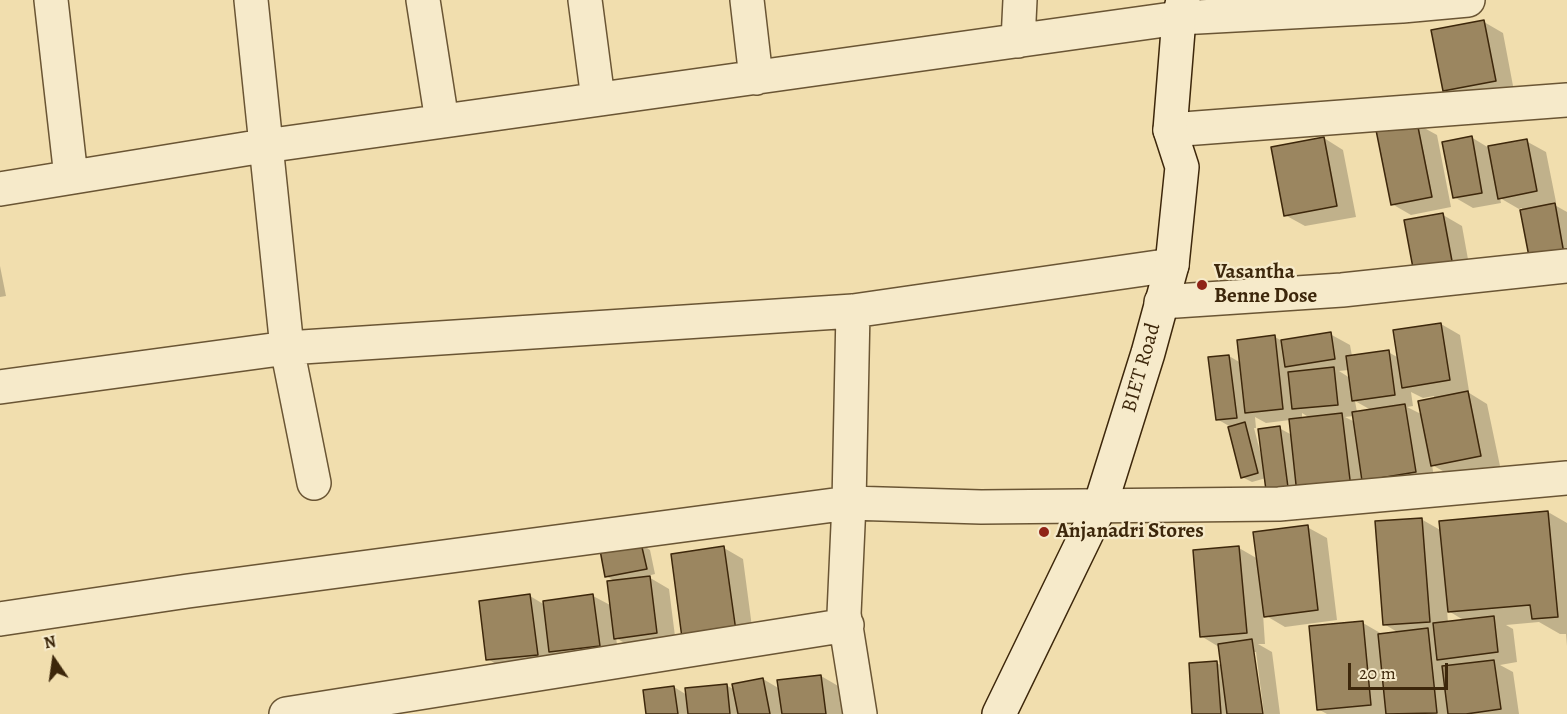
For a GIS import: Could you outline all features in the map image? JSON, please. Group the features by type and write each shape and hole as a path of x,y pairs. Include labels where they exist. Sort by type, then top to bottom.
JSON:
{"street":[{"path":"51,0 71,177"},
{"path":"251,0 268,145 287,348 314,483"},
{"path":"423,0 442,121"},
{"path":"585,0 598,99"},
{"path":"747,0 756,78"},
{"path":"1018,41 1020,0"},
{"path":"0,189 268,145 1018,41 1181,9 1402,6 1468,0"},
{"name":"BIET Road","path":"999,714 1100,506 1148,353 1172,265 1182,167 1170,130 1181,9"},
{"path":"1170,130 1567,100"},
{"path":"0,387 287,348 853,311 1172,265"},
{"path":"1161,302 1342,290 1567,266"},
{"path":"853,311 844,614 860,714"},
{"path":"0,619 188,591 849,503 981,507 1279,504 1567,478"},
{"path":"286,714 847,625"}],"building":[{"path":"1484,20 1496,81 1443,91 1431,30"},
{"path":"1417,122 1432,197 1391,205 1376,130"},
{"path":"1472,136 1482,193 1453,198 1442,142"},
{"path":"1324,137 1337,206 1284,216 1271,147"},
{"path":"1527,139 1537,191 1498,199 1488,146"},
{"path":"1555,203 1566,265 1532,272 1520,210"},
{"path":"1443,213 1455,277 1416,284 1404,220"},
{"path":"1441,323 1450,380 1402,388 1393,330"},
{"path":"1331,332 1335,359 1285,367 1281,340"},
{"path":"1275,335 1283,409 1245,413 1237,340"},
{"path":"1389,350 1395,395 1352,401 1346,356"},
{"path":"1229,355 1237,418 1216,420 1208,357"},
{"path":"1334,367 1338,405 1292,409 1288,372"},
{"path":"1468,391 1481,456 1431,466 1418,401"},
{"path":"1405,404 1416,472 1362,481 1352,412"},
{"path":"1342,413 1351,488 1297,494 1289,419"},
{"path":"1245,422 1258,473 1241,478 1228,427"},
{"path":"1280,426 1289,495 1267,498 1258,429"},
{"path":"1548,511 1558,617 1532,619 1530,605 1448,612 1439,521"},
{"path":"1422,518 1430,622 1383,625 1375,521"},
{"path":"1308,525 1318,610 1264,617 1253,532"},
{"path":"641,543 647,569 605,577 600,550"},
{"path":"724,546 736,631 682,638 671,554"},
{"path":"1239,546 1247,633 1200,637 1193,550"},
{"path":"650,576 657,633 614,639 607,581"},
{"path":"530,594 538,655 486,660 479,601"},
{"path":"593,594 600,646 549,652 543,601"},
{"path":"1494,616 1498,652 1437,660 1433,623"},
{"path":"1363,621 1371,705 1317,710 1309,626"},
{"path":"1428,628 1437,713 1386,714 1378,634"},
{"path":"1252,639 1263,714 1227,714 1218,644"},
{"path":"1494,660 1501,709 1448,714 1442,666"},
{"path":"1217,661 1221,714 1192,714 1189,663"},
{"path":"821,675 826,714 782,714 777,680"},
{"path":"763,678 770,714 738,714 732,684"},
{"path":"727,684 730,714 688,714 685,688"},
{"path":"674,686 678,714 646,714 643,690"}],"place":[{"name":"Vasantha Benne Dose","path":"1202,285"},
{"name":"Anjanadri Stores","path":"1044,532"}]}
